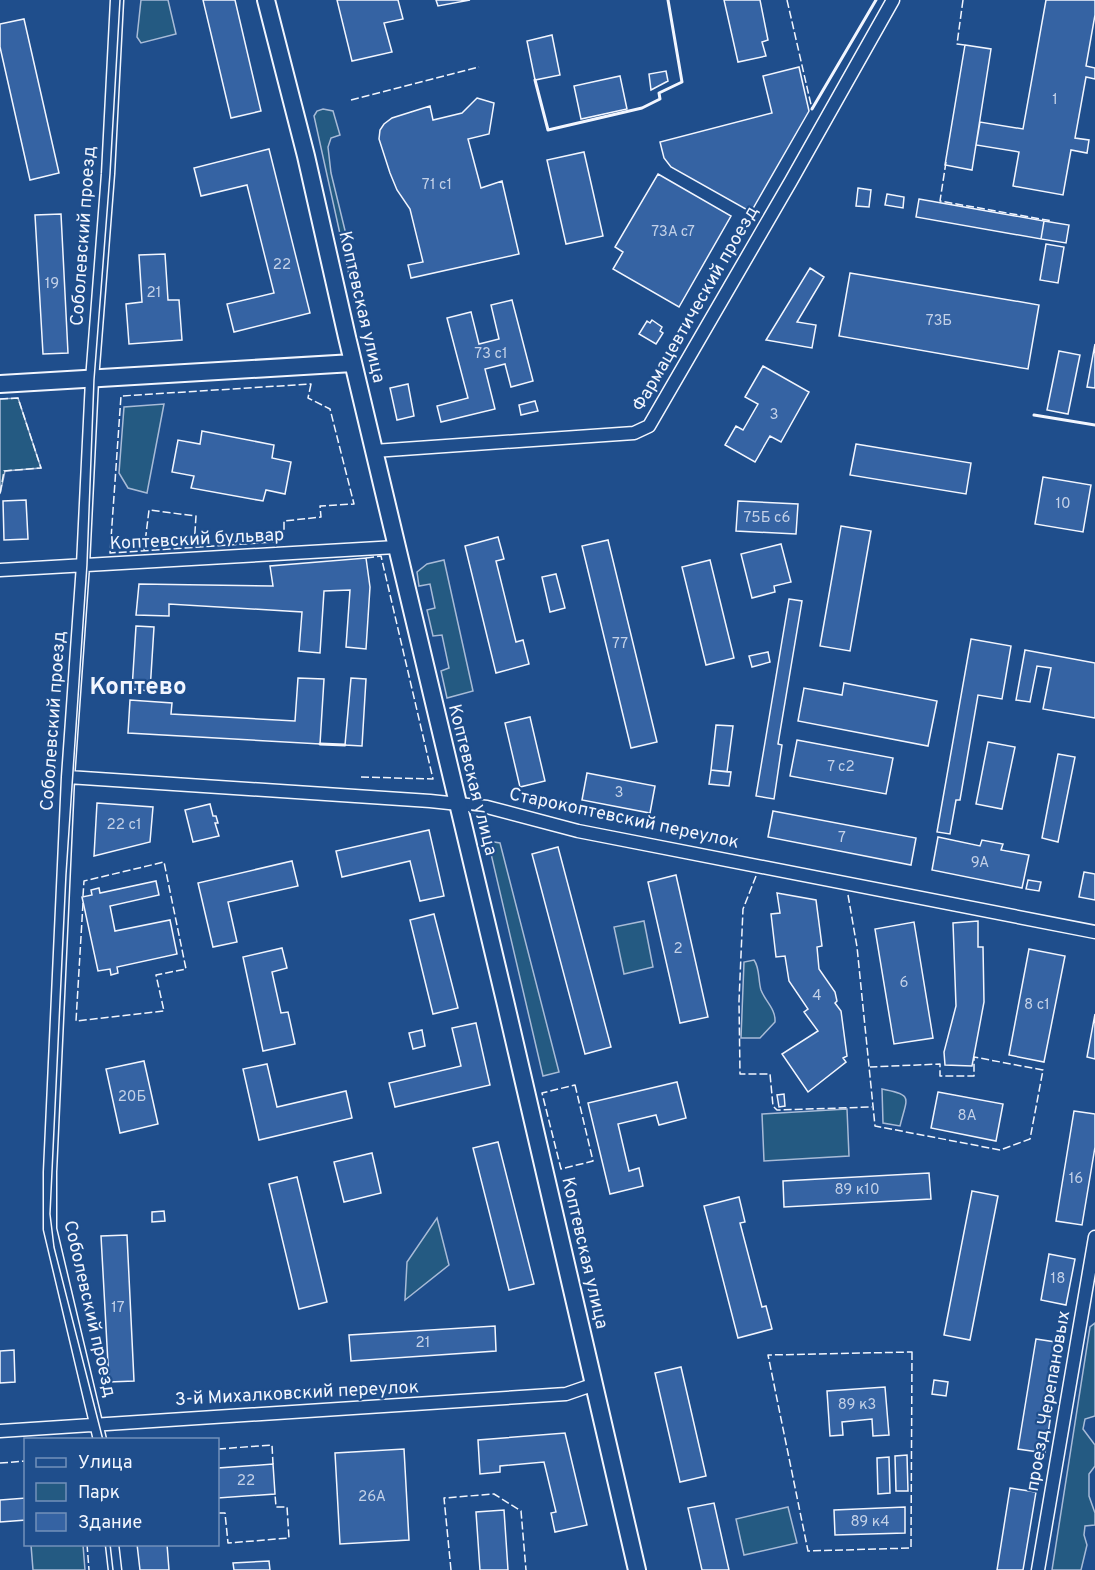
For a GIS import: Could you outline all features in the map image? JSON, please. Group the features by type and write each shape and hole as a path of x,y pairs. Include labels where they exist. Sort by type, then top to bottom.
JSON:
{"street":[{"name":"Соболевский проезд","path":"100,1438 50,1229 50,1172 68,777 83,565 92,380 108,174 117,0"},
{"name":"Коптевская улица","path":"266,0 306,156 637,1570"},
{"name":"Фармацевтический проезд","path":"374,451 634,433 649,426 893,0"},
{"path":"0,384 353,363"},
{"name":"Коптевский бульвар","path":"0,570 396,546"},
{"name":"Старокоптевский переулок","path":"68,777 488,807 578,831 1095,932"},
{"name":"проезд Черепановых","path":"1038,1570 1095,1237"},
{"name":"3-й Михалковский переулок","path":"0,1431 566,1394 595,1384"},
{"path":"112,1546 115,1570"}],"green space":[{"path":"141,0 168,0 176,34 141,43 137,37"},
{"path":"323,109 333,111 340,135 331,138 328,147 331,173 361,296 360,301 355,302 314,116 317,111"},
{"path":"18,398 41,468 5,471 0,494 0,399"},
{"path":"164,404 147,493 128,488 119,473 124,407"},
{"path":"444,560 473,691 447,698 441,671 449,668 442,635 433,636 427,610 435,608 430,584 419,586 417,572 427,564"},
{"path":"488,841 500,843 559,1072 543,1076"},
{"path":"644,921 653,967 624,974 614,927"},
{"path":"754,960 761,990 772,1009 775,1022 760,1038 741,1038 744,962"},
{"path":"882,1089 899,1093 906,1099 900,1126 883,1123"},
{"path":"847,1109 849,1156 764,1161 762,1114"},
{"path":"437,1218 449,1265 405,1300 407,1262"},
{"path":"1095,1323 1095,1416 1085,1419 1083,1429 1095,1445 1095,1466 1089,1474 1089,1496 1095,1513 1095,1525 1085,1526 1084,1535 1087,1545 1081,1570 1052,1570 1090,1327"},
{"path":"788,1507 797,1543 744,1555 736,1519"},
{"path":"31,1546 83,1546 85,1570 33,1570"}],"building":[{"path":"203,0 235,0 261,111 231,118"},
{"path":"337,0 398,0 403,19 384,23 392,52 352,61"},
{"path":"436,0 470,0 438,6"},
{"path":"724,0 760,0 768,40 762,42 766,56 738,62"},
{"path":"1046,0 1095,0 1095,15 1086,66 1095,68 1095,79 1086,77 1075,138 1089,140 1087,153 1071,150 1063,195 1013,186 1019,152 976,145 980,122 1023,129"},
{"path":"24,19 59,173 30,180 0,47 0,24"},
{"path":"552,35 560,75 535,80 527,41"},
{"path":"965,45 991,49 972,170 945,165"},
{"path":"799,67 809,111 751,212 671,167 664,158 660,142 772,113 763,76"},
{"path":"666,71 668,81 651,90 649,74"},
{"path":"620,76 627,109 581,119 574,86"},
{"path":"477,98 494,103 489,134 468,139 481,188 502,181 519,254 411,278 408,265 423,262 410,209 397,190 390,173 379,139 380,130 392,118 430,106 433,120 462,113"},
{"path":"269,149 310,313 234,332 227,304 274,293 247,185 201,196 194,168"},
{"path":"584,152 603,236 566,244 547,160"},
{"path":"658,174 731,216 679,307 613,269 623,252 615,247"},
{"path":"858,188 871,190 869,207 856,206"},
{"path":"887,194 904,197 903,208 885,205"},
{"path":"919,199 1044,221 1041,239 916,217"},
{"path":"61,214 68,353 43,354 35,215"},
{"path":"1044,221 1069,225 1066,243 1041,239"},
{"path":"1046,244 1064,247 1058,283 1040,280"},
{"path":"165,254 168,300 179,300 182,340 129,344 126,304 142,302 139,255"},
{"path":"810,268 824,277 797,322 816,325 812,348 766,340"},
{"path":"850,273 1039,305 1028,369 839,336"},
{"path":"512,300 533,381 511,387 505,364 485,369 495,409 441,422 437,406 468,398 447,318 471,312 479,344 499,339 491,305"},
{"path":"652,320 662,327 660,331 663,333 656,344 639,334 647,321 650,323"},
{"path":"1095,344 1095,388 1087,387"},
{"path":"1059,351 1080,355 1068,414 1047,410"},
{"path":"763,366 809,392 781,442 770,436 755,462 725,445 736,426 743,430 758,404 745,397"},
{"path":"408,384 414,416 397,420 390,388"},
{"path":"535,401 538,411 521,415 519,405"},
{"path":"202,431 274,445 272,458 291,462 285,494 266,490 263,501 191,488 194,476 172,472 178,440 200,444"},
{"path":"856,444 971,463 966,494 850,475"},
{"path":"1043,477 1091,485 1083,532 1035,524"},
{"path":"26,500 28,539 4,540 3,501"},
{"path":"738,501 798,504 796,534 736,531"},
{"path":"841,526 871,531 850,651 820,646"},
{"path":"498,537 504,559 496,561 516,642 523,640 529,664 496,673 465,546"},
{"path":"608,540 657,742 631,748 582,546"},
{"path":"781,544 791,582 774,586 775,592 752,598 741,554"},
{"path":"366,558 370,587 366,649 346,647 350,590 324,591 320,653 299,651 302,612 169,604 169,616 136,615 139,584 273,586 270,566"},
{"path":"710,560 734,658 706,665 682,567"},
{"path":"556,574 565,608 550,612 542,577"},
{"path":"789,599 802,601 778,744 782,745 774,799 756,796"},
{"path":"136,626 154,627 150,691 132,689"},
{"path":"971,639 1011,646 1002,699 978,695 960,800 956,800 950,834 937,832"},
{"path":"1025,650 1095,663 1095,718 1043,709 1051,668 1037,666 1030,702 1016,700"},
{"path":"768,652 770,662 752,667 749,656"},
{"path":"298,678 324,679 320,744 128,733 130,700 172,703 171,714 295,721"},
{"path":"351,678 366,679 362,746 345,745"},
{"path":"844,683 937,701 928,746 798,721 804,688 842,695"},
{"path":"530,717 545,781 520,787 505,723"},
{"path":"716,725 733,726 727,772 711,770"},
{"path":"797,740 893,758 886,794 790,776"},
{"path":"988,742 1015,747 1002,809 976,804"},
{"path":"1058,754 1075,757 1058,842 1042,838"},
{"path":"711,770 731,772 729,786 709,784"},
{"path":"587,773 655,786 650,813 582,800"},
{"path":"97,803 153,807 150,842 94,856"},
{"path":"210,804 213,816 216,816 218,823 215,823 219,836 193,842 185,810"},
{"path":"773,811 916,838 911,865 768,837"},
{"path":"429,830 444,896 420,901 410,861 342,877 336,851"},
{"path":"938,837 980,846 982,840 1003,844 1001,850 1029,855 1022,888 932,870"},
{"path":"558,847 611,1047 585,1054 532,854"},
{"path":"292,861 298,886 228,902 237,942 213,947 198,883"},
{"path":"1084,872 1095,874 1095,900 1079,897"},
{"path":"676,875 708,1017 680,1023 648,882"},
{"path":"1028,880 1041,882 1039,891 1026,889"},
{"path":"156,881 159,895 110,906 115,931 170,920 177,954 117,967 118,973 111,975 110,969 98,971 82,897 92,895 91,890 99,888 100,893"},
{"path":"777,893 816,900 822,946 817,947 819,969 835,992 837,1001 835,1003 841,1011 847,1056 843,1058 846,1062 808,1092 782,1054 818,1031 804,1012 808,1009 789,981 785,956 776,957 771,914 780,913"},
{"path":"434,914 458,1008 433,1014 410,920"},
{"path":"978,921 978,947 983,947 984,1002 972,1066 945,1065 944,1052 956,1006 953,923"},
{"path":"914,922 933,1038 894,1044 875,929"},
{"path":"282,948 287,968 272,972 281,1013 288,1012 295,1044 263,1051 243,957"},
{"path":"1029,949 1065,956 1044,1062 1009,1055"},
{"path":"1095,1014 1095,1059 1087,1057"},
{"path":"476,1023 490,1085 395,1107 389,1083 461,1066 452,1028"},
{"path":"422,1030 425,1046 413,1049 409,1033"},
{"path":"144,1061 158,1124 120,1133 106,1069"},
{"path":"267,1064 277,1107 346,1091 352,1118 259,1140 243,1069"},
{"path":"677,1082 686,1118 659,1125 656,1115 618,1124 629,1171 639,1168 643,1186 610,1194 588,1103"},
{"path":"938,1092 1003,1104 996,1141 931,1128"},
{"path":"784,1094 785,1106 779,1107 777,1095"},
{"path":"1074,1111 1095,1114 1095,1147 1082,1225 1056,1221"},
{"path":"498,1142 534,1284 509,1290 473,1148"},
{"path":"372,1153 381,1193 344,1202 334,1162"},
{"path":"929,1173 931,1199 784,1207 783,1181"},
{"path":"297,1177 327,1302 299,1309 269,1184"},
{"path":"972,1191 998,1196 970,1340 944,1335"},
{"path":"739,1197 745,1222 740,1223 762,1307 766,1306 772,1329 738,1338 704,1206"},
{"path":"164,1211 165,1221 152,1222 152,1212"},
{"path":"127,1235 134,1381 109,1382 101,1236"},
{"path":"1049,1254 1075,1259 1066,1305 1041,1300"},
{"path":"495,1326 496,1351 351,1361 349,1335"},
{"path":"1036,1339 1062,1343 1045,1453 1018,1449"},
{"path":"14,1350 15,1382 0,1383 0,1351"},
{"path":"681,1367 706,1476 680,1482 655,1373"},
{"path":"934,1380 948,1382 946,1396 932,1394"},
{"path":"885,1387 889,1435 873,1436 872,1419 842,1422 843,1435 830,1436 827,1391"},
{"path":"565,1433 587,1525 555,1532 551,1513 556,1512 544,1462 500,1466 500,1472 480,1474 478,1440"},
{"path":"404,1449 409,1540 340,1544 335,1453"},
{"path":"907,1455 908,1491 896,1491 895,1456"},
{"path":"889,1457 890,1493 878,1494 877,1458"},
{"path":"273,1464 275,1494 219,1498 219,1468"},
{"path":"1010,1488 1036,1492 1023,1570 997,1570"},
{"path":"24,1498 24,1520 0,1522 0,1500"},
{"path":"24,1498 24,1520 0,1522 0,1500"},
{"path":"714,1503 729,1570 702,1570 688,1508"},
{"path":"905,1507 905,1533 835,1535 834,1510"},
{"path":"504,1510 508,1570 480,1570 476,1512"},
{"path":"137,1546 167,1546 169,1570 140,1570"},
{"path":"269,1561 270,1570 234,1570 233,1563"}],"tram line":[{"path":"102,1438 54,1247 50,1214 66,875 87,565 94,380 110,174 120,0"},
{"path":"110,1546 113,1570"}],"fence":[{"path":"787,0 812,109"},
{"path":"963,0 957,44 965,45 965,47"},
{"path":"351,100 479,67"},
{"path":"946,162 940,201 1052,221"},
{"path":"311,384 308,398 330,409 354,504 320,506 321,517 284,521 284,534 275,535 274,542 110,553 121,396 311,384"},
{"path":"0,399 18,398 41,468 4,471 0,494"},
{"path":"144,551 149,510 196,516 194,547"},
{"path":"361,777 433,779 381,556 366,558"},
{"path":"83,896 84,881 164,862 186,969 156,975 164,1011 76,1021 83,903"},
{"path":"756,876 743,909 739,1001 740,1074 770,1074 773,1106 777,1110 872,1107"},
{"path":"848,895 857,947 875,1126 1000,1150 1030,1139 1043,1070 974,1057 974,1076 940,1076 940,1064 870,1067"},
{"path":"575,1085 593,1161 561,1169 542,1093 575,1085"},
{"path":"912,1352 911,1548 808,1551 768,1355 912,1352"},
{"path":"219,1449 272,1445 273,1464"},
{"path":"0,1463 24,1461"},
{"path":"219,1513 225,1513 228,1543 289,1538 287,1507 276,1507 275,1494"},
{"path":"451,1570 444,1498 494,1494 521,1511 526,1570"},
{"path":"87,1546 89,1570"}],"wall":[{"path":"535,80 548,130 642,108 660,99 659,93 682,82 668,0"},
{"path":"812,109 876,0"},
{"path":"1034,415 1095,425"},
{"path":"320,744 345,745"}],"district":[{"name":"Коптево","path":"138,688"}]}
